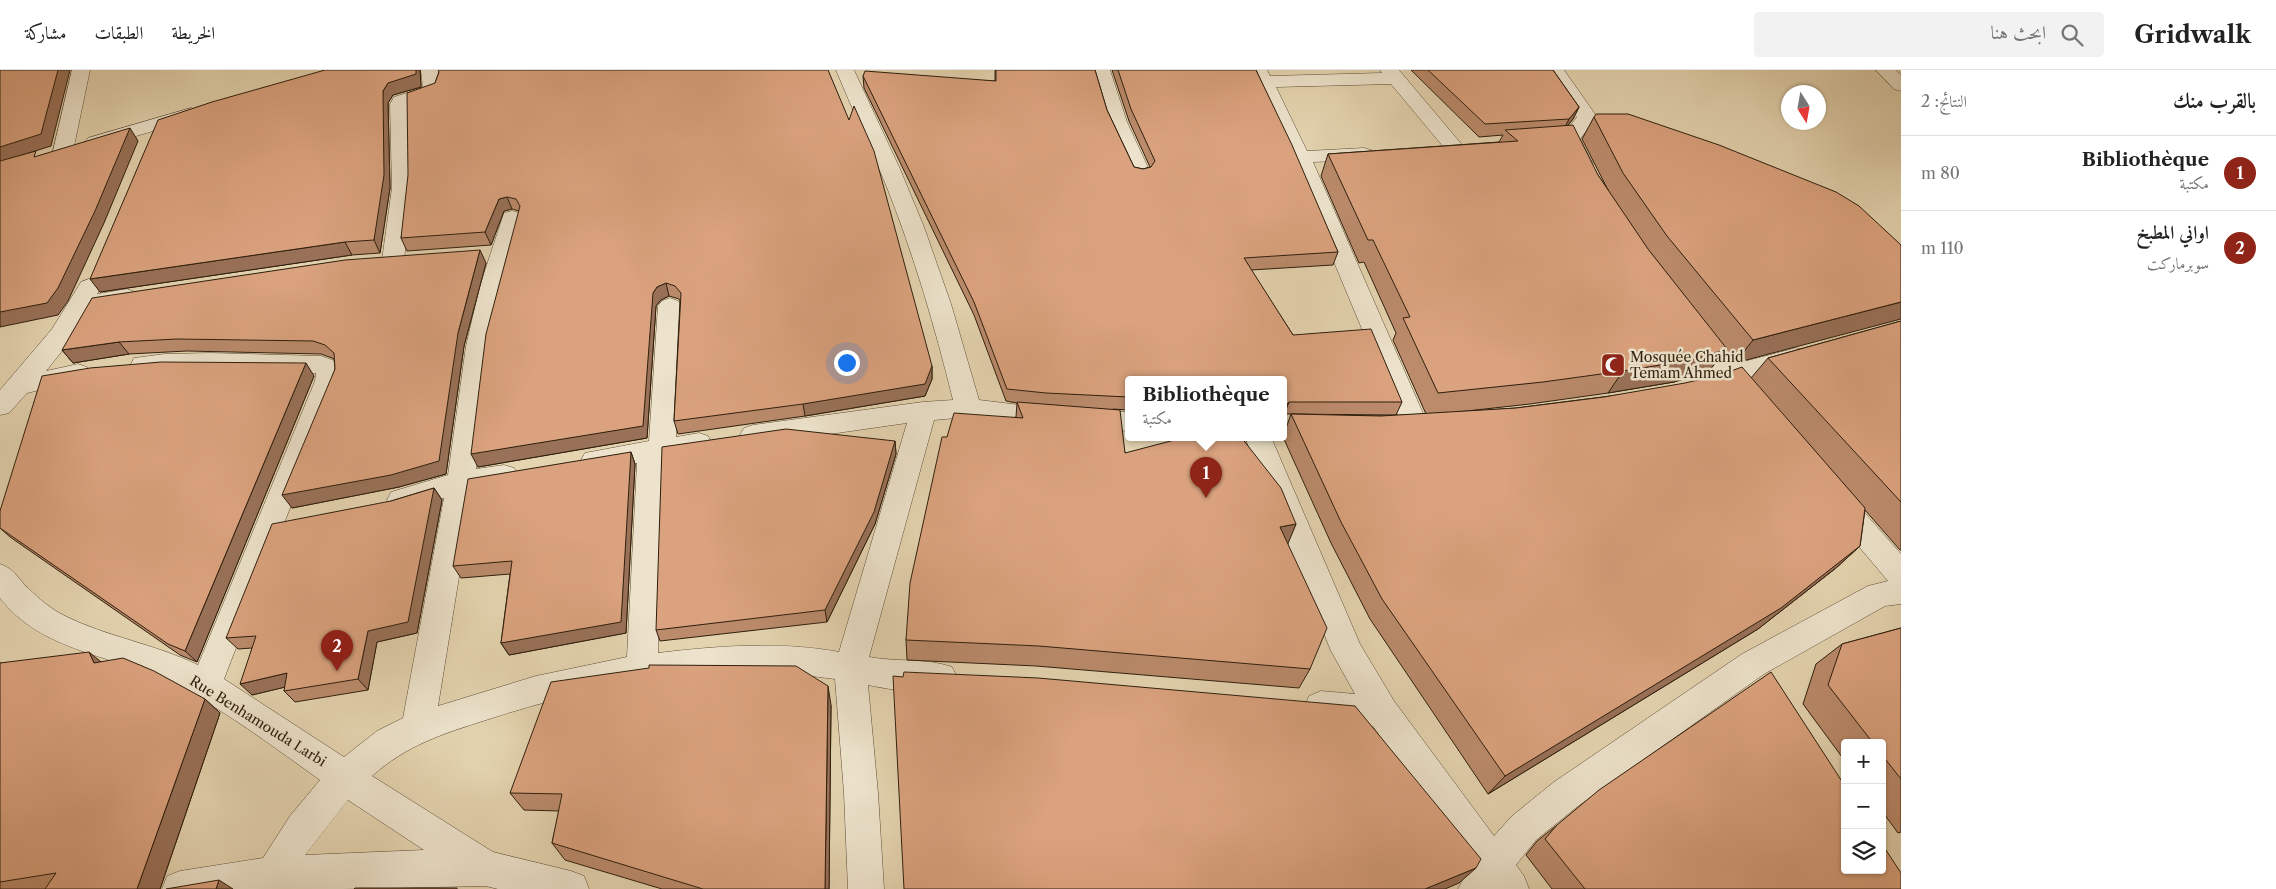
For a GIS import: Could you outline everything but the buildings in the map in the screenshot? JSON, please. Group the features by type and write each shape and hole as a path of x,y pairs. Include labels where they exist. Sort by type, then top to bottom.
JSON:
{"street":[{"path":"81,70 54,153 212,108"},
{"path":"368,263 402,260 400,104 404,100 431,91 433,85 430,70"},
{"path":"845,70 903,201 922,252 947,326 968,408"},
{"path":"1100,70 1120,130 1141,174"},
{"path":"1555,70 1582,107 1595,120 1562,140 1591,181"},
{"path":"1885,70 1901,85"},
{"path":"1416,427 1300,157 1261,76 1392,74 1462,146 1425,149"},
{"path":"146,150 158,124"},
{"path":"1300,157 1388,153"},
{"path":"418,728 461,482 478,346 492,286 493,254 512,218"},
{"path":"0,406 51,347 81,304 97,268"},
{"path":"81,304 146,294"},
{"path":"642,667 656,450 670,306"},
{"path":"1679,312 1728,375 1767,420"},
{"path":"1692,390 1707,386 1728,375 1815,352"},
{"path":"19,386 108,368 187,362 321,365 329,368 328,380 282,523 206,685"},
{"path":"566,465 724,440 923,412 968,408 1044,417 1125,422"},
{"path":"866,889 861,793 850,668 923,412"},
{"path":"1388,427 1442,425"},
{"path":"1260,441 1347,651 1382,712 1493,881 1524,828 1566,794 1761,676 1879,595 1901,591"},
{"path":"381,504 461,482 528,471"},
{"path":"1824,486 1901,575"},
{"name":"Rue Benhamouda Larbi","path":"0,576 12,594 29,609 55,627 87,641 164,665 206,685 292,739 346,778 486,868"},
{"path":"270,882 311,814 346,778 389,742 418,728 513,696 571,680 642,667 761,659 820,662 888,674 967,678"},
{"path":"1297,704 1382,712"},
{"path":"180,889 270,882 374,869 486,868 571,889"}],"place":[{"name":"Mosquée Chahid Temam Ahmed","path":"1613,365"},
{"name":"Bibliothèque","path":"1206,498"},
{"name":"اواني المطبخ","path":"337,671"}]}
